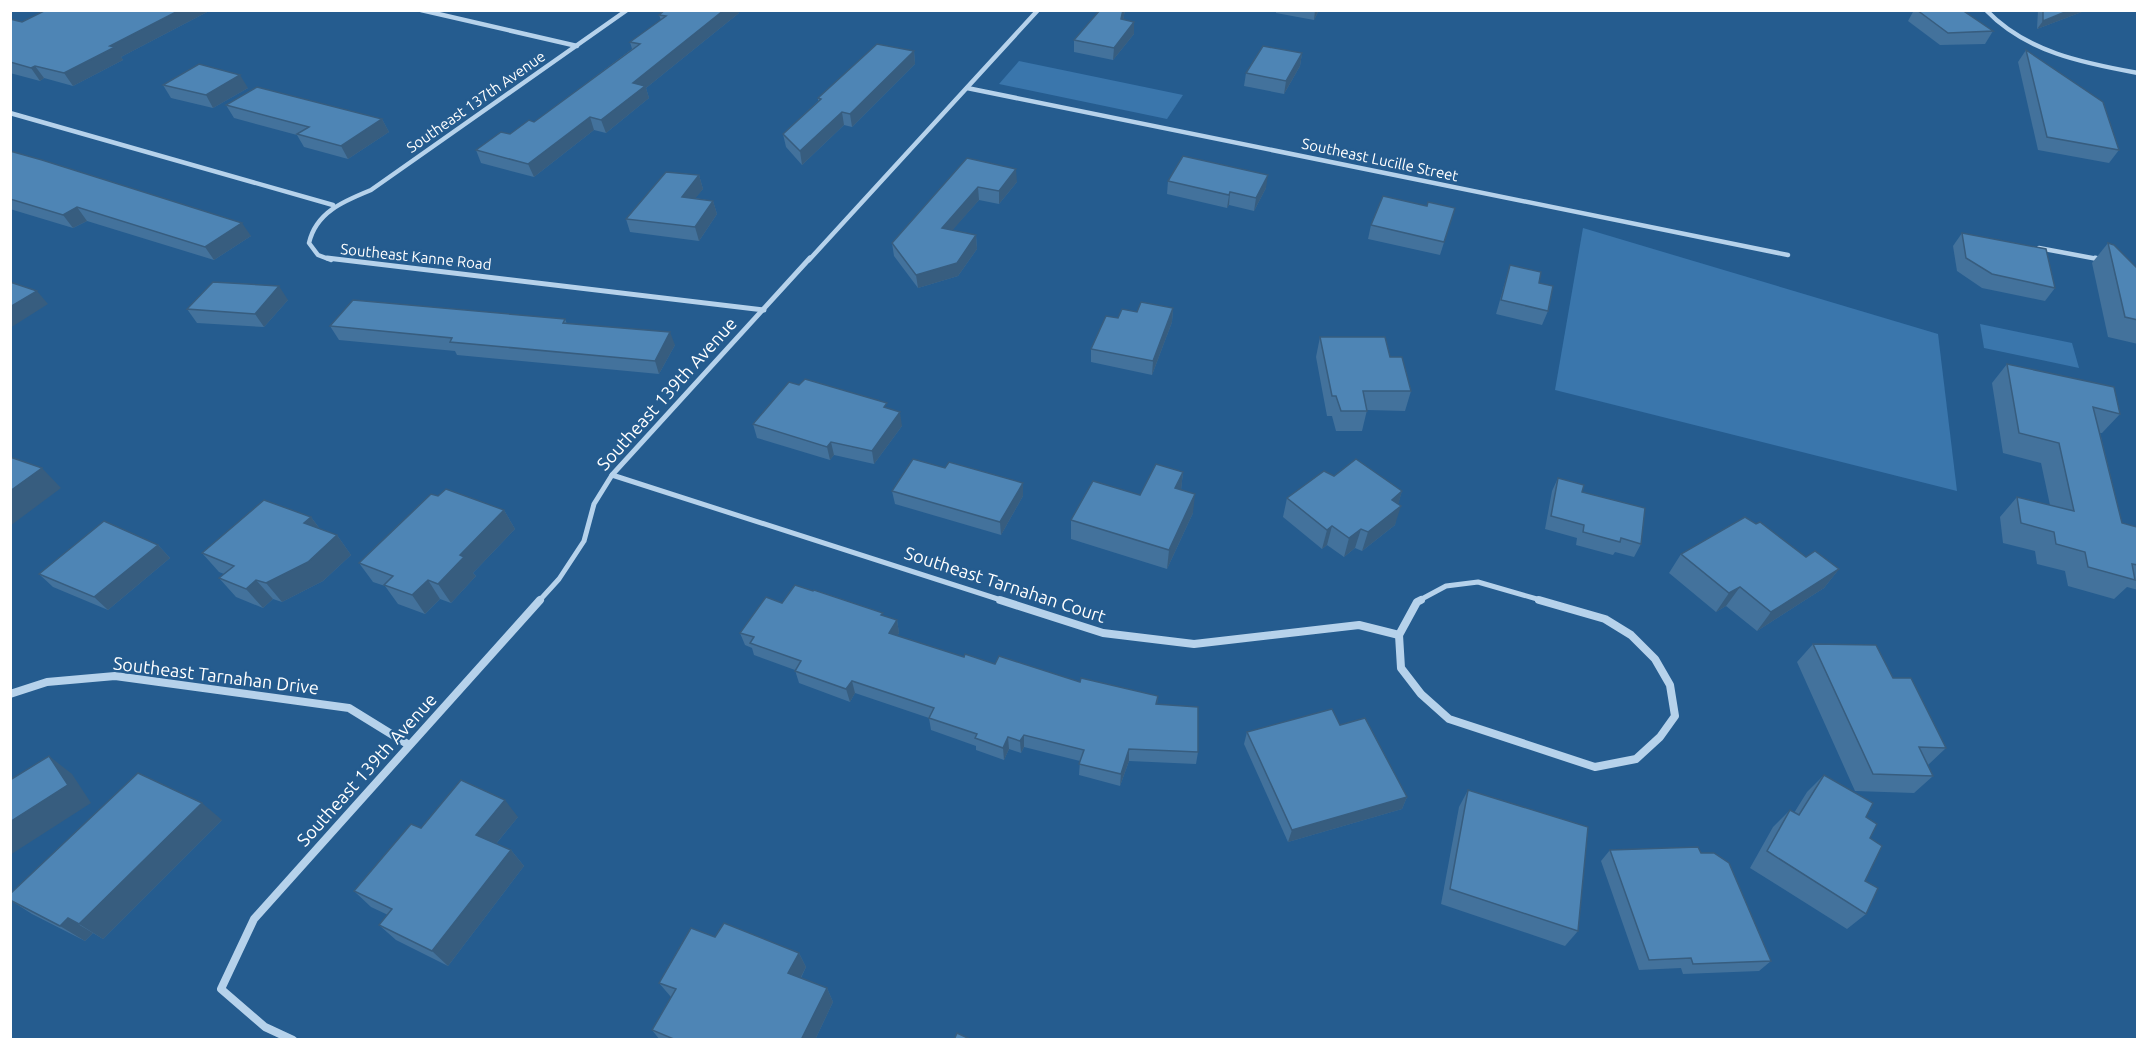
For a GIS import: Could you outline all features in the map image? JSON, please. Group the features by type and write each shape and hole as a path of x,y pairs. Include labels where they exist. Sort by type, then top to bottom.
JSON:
{"street":[{"path":"421,10 577,46"},
{"name":"Southeast 137th Avenue","path":"333,206 371,190 627,10"},
{"name":"Southeast 139th Avenue","path":"292,1040 266,1026 221,989 254,919 559,579 585,541 594,504 612,475 1038,10"},
{"path":"1986,10 2000,25 2021,39 2051,52 2102,67 2138,73"},
{"name":"Southeast Lucille Street","path":"967,88 1788,255"},
{"path":"10,113 333,206"},
{"name":"Southeast Kanne Road","path":"333,206 309,234 309,243 318,255 334,261 764,310"},
{"path":"2034,247 2115,262"},
{"name":"Southeast Tarnahan Court","path":"612,475 1103,633 1194,644 1359,625 1399,635"},
{"path":"1478,582 1605,619 1631,635 1655,659 1670,685 1675,716 1660,737 1636,759 1595,767 1449,719 1421,694 1401,668 1399,635 1417,602 1446,586 1478,582"},
{"name":"Southeast Tarnahan Drive","path":"10,694 47,682 115,676 349,708 409,745"}],"shaded area":[{"path":"1019,61 1183,95 1167,119 999,84"},
{"path":"1583,228 1938,334 1957,491 1555,390"},
{"path":"1980,324 2072,343 2079,368 1984,348"}],"building":[{"path":"46,10 180,10 64,73 10,62 10,19 22,22"},
{"path":"665,10 724,10 633,83 645,86 601,120 590,117 528,164 476,150 501,132 510,134 529,120 534,122 640,44 630,42 666,16 659,15"},
{"path":"1100,10 1123,10 1121,19 1134,22 1114,48 1074,40"},
{"path":"1917,10 1962,10 1993,31 1948,33"},
{"path":"2043,10 2070,10 2043,21"},
{"path":"877,44 914,51 850,114 842,112 800,151 783,134"},
{"path":"1263,46 1302,53 1286,81 1246,73"},
{"path":"2026,50 2103,102 2119,150 2047,137"},
{"path":"199,64 240,75 206,95 163,85"},
{"path":"257,87 382,119 341,146 297,134 309,127 226,105"},
{"path":"10,151 242,223 205,247 77,207 63,215 10,199"},
{"path":"1183,156 1268,175 1256,198 1230,192 1229,195 1168,181"},
{"path":"967,158 1016,169 999,191 978,187 942,228 976,235 957,263 916,275 892,243"},
{"path":"666,172 699,175 682,197 713,201 695,227 626,219"},
{"path":"1383,196 1427,206 1428,202 1455,208 1444,242 1371,225"},
{"path":"1962,233 2046,249 2055,288 1992,274 1966,258"},
{"path":"2108,243 2114,245 2138,269 2138,320 2125,317"},
{"path":"1510,265 1541,272 1539,283 1553,286 1548,311 1501,300"},
{"path":"10,282 37,291 10,307"},
{"path":"213,282 279,286 255,314 187,309"},
{"path":"353,300 565,319 563,323 670,332 655,361 450,342 452,338 330,326"},
{"path":"1141,302 1173,308 1153,361 1091,349 1106,316 1118,318 1122,309 1137,312"},
{"path":"1320,337 1385,337 1390,357 1402,357 1411,391 1363,391 1367,411 1341,411 1336,396 1332,396"},
{"path":"2007,364 2114,387 2120,414 2093,407 2122,523 2137,527 2138,531 2138,565 2132,564 2135,580 2088,567 2085,552 2056,544 2054,532 2021,523 2017,497 2074,511 2059,443 2019,433"},
{"path":"805,379 887,403 884,407 900,412 872,451 831,442 827,447 753,424 789,382 799,385"},
{"path":"10,457 42,468 10,491"},
{"path":"913,459 945,468 949,462 1023,483 1000,522 892,491"},
{"path":"1356,459 1402,491 1392,500 1401,506 1368,532 1361,529 1349,538 1332,526 1327,530 1287,498 1324,471 1334,476"},
{"path":"1156,464 1183,472 1175,488 1195,494 1169,550 1071,520 1093,481 1140,495"},
{"path":"1558,478 1584,485 1582,492 1645,508 1641,544 1621,538 1620,542 1583,532 1584,525 1551,516"},
{"path":"446,489 504,510 460,555 464,557 438,584 428,580 412,595 384,585 393,576 359,563 431,494 438,496"},
{"path":"264,500 311,517 304,523 337,535 308,562 266,583 256,580 246,589 219,578 234,566 202,553"},
{"path":"1745,517 1756,524 1760,522 1806,557 1815,551 1839,569 1771,612 1740,587 1729,593 1681,554"},
{"path":"104,521 158,545 94,597 39,574"},
{"path":"795,585 883,613 881,615 897,620 889,633 964,657 965,654 995,664 999,656 1080,682 1081,678 1158,696 1156,704 1198,707 1198,752 1129,749 1121,774 1079,764 1084,750 1024,735 1020,741 1008,737 1003,748 975,738 977,734 929,718 934,708 852,681 846,689 795,671 801,661 750,643 754,637 740,633 766,597 782,603"},
{"path":"1813,644 1876,645 1893,678 1911,678 1946,748 1919,747 1933,776 1873,774"},
{"path":"1332,709 1340,725 1365,718 1407,797 1292,830 1247,732"},
{"path":"49,756 68,785 10,822 10,780"},
{"path":"138,773 202,803 79,924 68,918 60,926 10,900 10,894"},
{"path":"1824,775 1873,803 1866,817 1877,824 1870,838 1882,846 1865,881 1878,888 1866,914 1767,851 1790,810 1799,815"},
{"path":"461,780 505,800 476,835 511,850 432,951 379,925 392,909 354,891 411,824 421,828"},
{"path":"1468,790 1588,827 1578,931 1450,889"},
{"path":"1698,847 1701,853 1714,853 1729,863 1771,961 1693,964 1691,958 1649,960 1610,850"},
{"path":"724,923 799,953 788,973 827,988 801,1040 676,1040 652,1030 676,989 659,983 691,928 715,937"},
{"path":"957,1033 972,1040 954,1040"}]}
